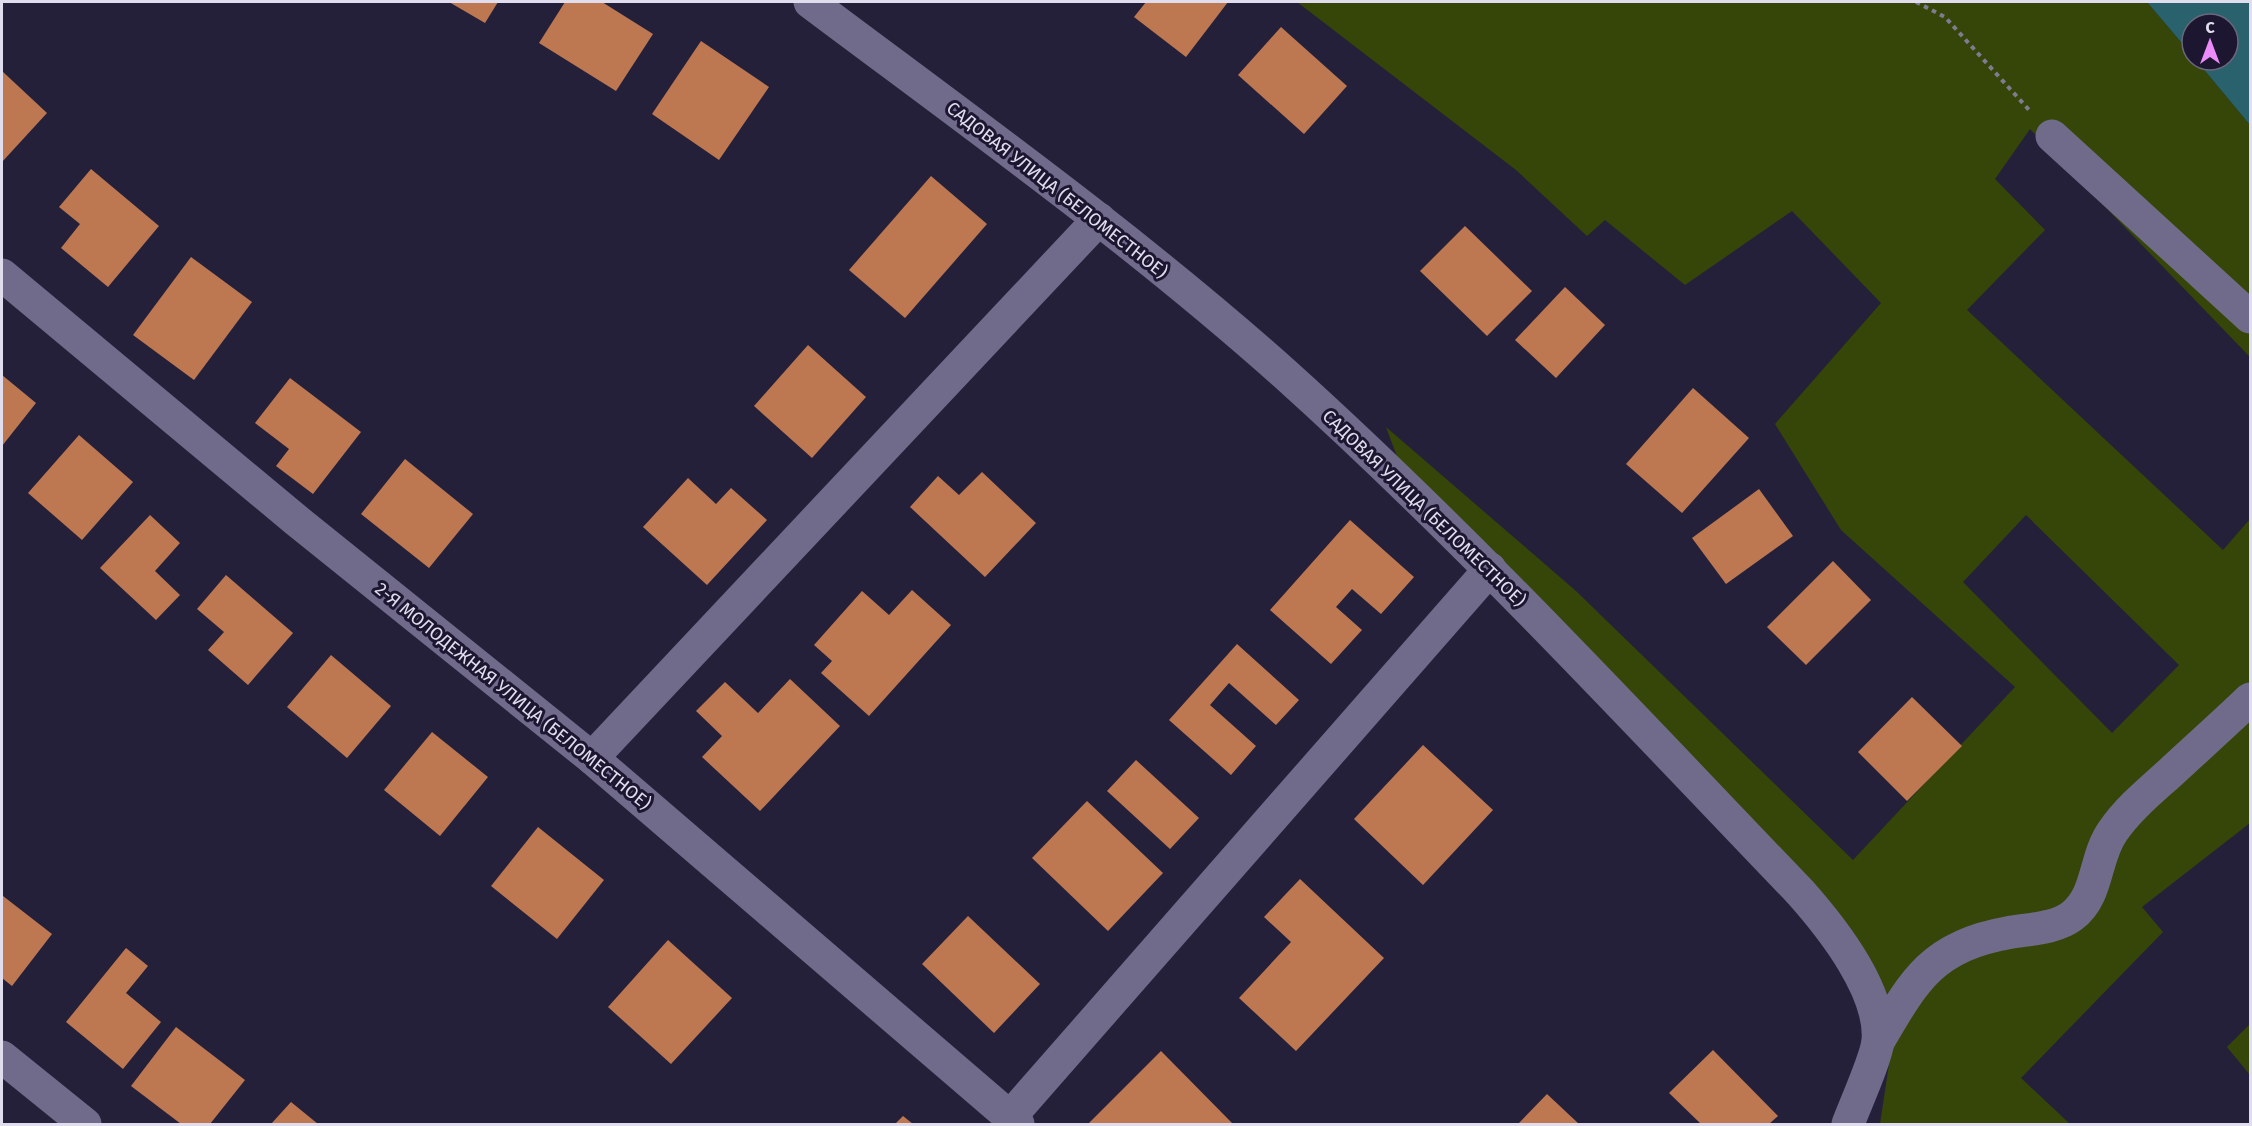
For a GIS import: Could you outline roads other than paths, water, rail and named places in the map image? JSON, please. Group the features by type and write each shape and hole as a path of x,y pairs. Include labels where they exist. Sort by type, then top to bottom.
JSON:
{"street":[{"name":"САДОВАЯ УЛИЦА (БЕЛОМЕСТНОЕ)","path":"810,2 1100,219 1284,374 1490,569 1830,926 1853,963 1872,1002 1878,1042 1848,1125"},
{"path":"2052,136 2250,317"},
{"path":"592,759 1100,219"},
{"name":"2-Я МОЛОДЕЖНАЯ УЛИЦА (БЕЛОМЕСТНОЕ)","path":"2,275 296,520 592,759 1014,1121"},
{"path":"1014,1121 1490,569"},
{"path":"1878,1042 1911,985 1942,955 1994,935 2056,924 2072,916 2088,897 2101,854 2112,832 2134,806 2250,699"},
{"path":"2,1057 85,1125"}]}
